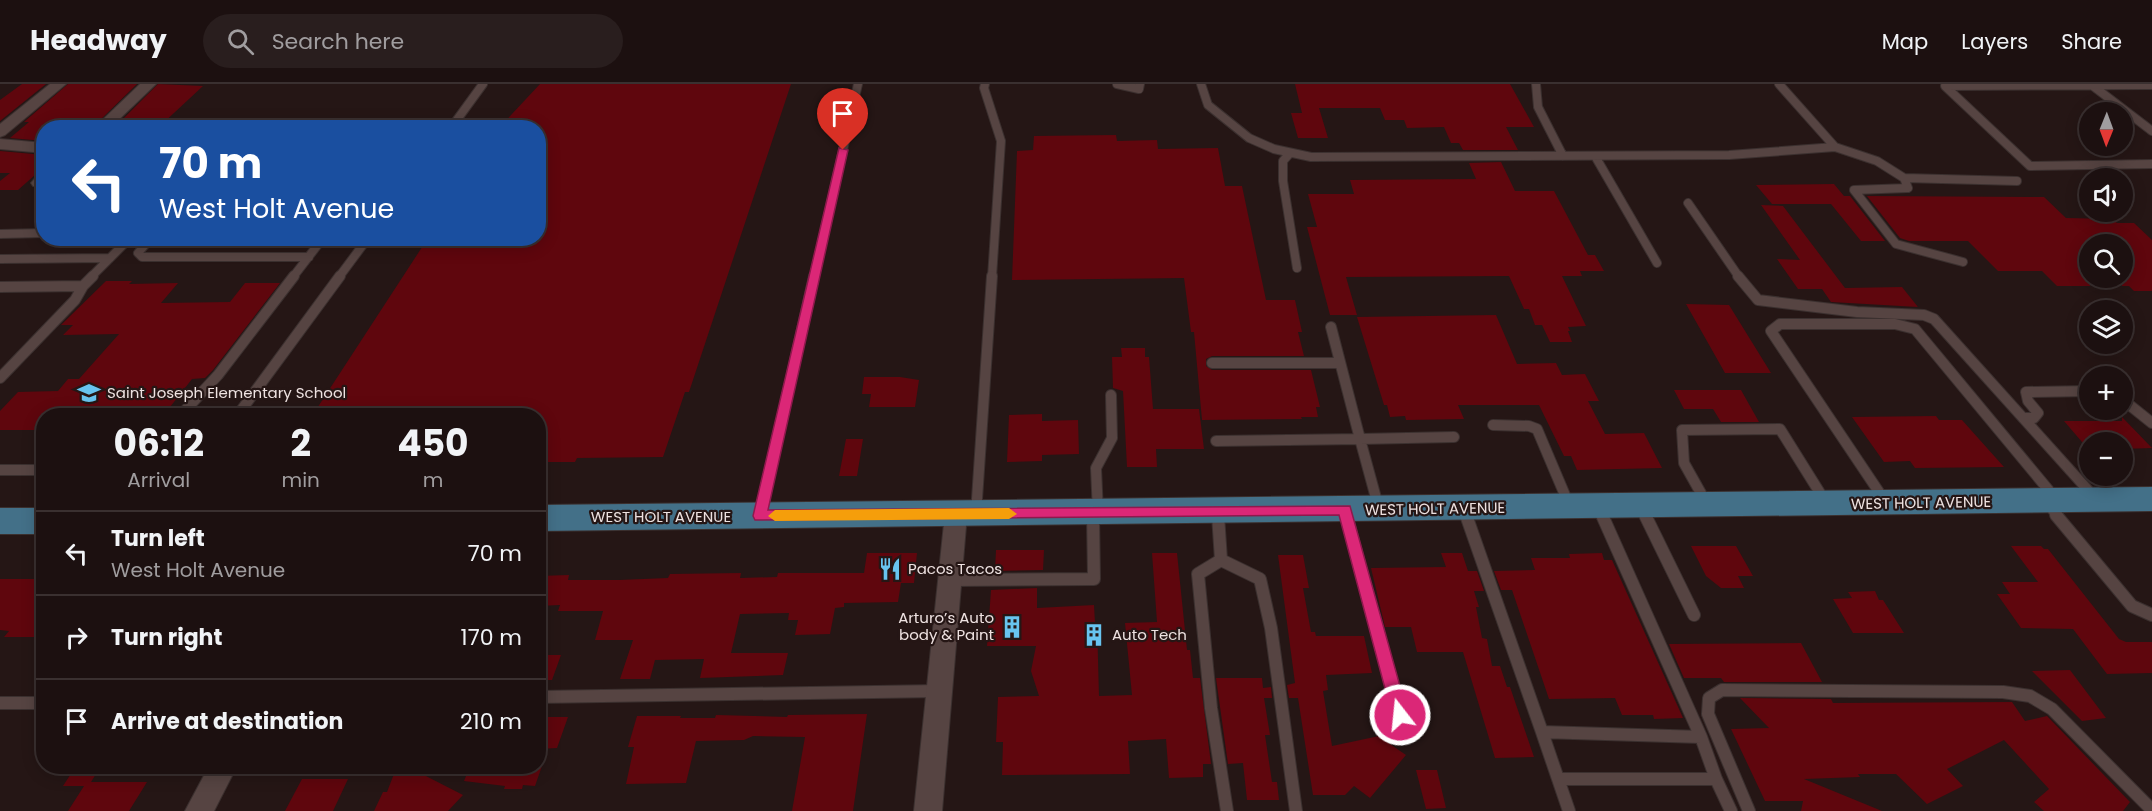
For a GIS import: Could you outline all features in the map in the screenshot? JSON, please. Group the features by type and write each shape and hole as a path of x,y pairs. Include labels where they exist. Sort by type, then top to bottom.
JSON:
{"main road":[{"name":"WEST HOLT AVENUE","path":"546,518 1641,507 2152,499"},
{"path":"0,521 36,521"}],"street":[{"path":"0,132 59,84"},
{"path":"110,120 149,84"},
{"path":"0,144 36,147"},
{"path":"928,811 950,580 966,514"},
{"path":"198,811 219,774"}],"lane":[{"path":"457,120 483,84"},
{"path":"760,516 858,84"},
{"path":"966,514 1001,141 984,88 985,84"},
{"path":"1117,84 1139,89 1140,84"},
{"path":"1202,84 1208,105 1249,138 1274,149 1311,157 1729,155 1834,147 1877,160 1904,178 2017,182"},
{"path":"1536,84 1538,107 1563,156"},
{"path":"1779,84 1834,147"},
{"path":"1944,85 2152,85"},
{"path":"1944,85 2030,166 2152,164"},
{"path":"2093,86 2152,131"},
{"path":"1290,153 1283,161 1283,181 1297,268"},
{"path":"1595,156 1657,263"},
{"path":"1904,178 1908,189 1854,190 1896,244 1963,262"},
{"path":"1688,203 1730,267 1758,300 1767,303 1857,312 1924,315 1934,319 2098,501"},
{"path":"0,234 36,233"},
{"path":"0,378 75,300 83,286 122,246"},
{"path":"144,246 138,253 142,257 309,256"},
{"path":"187,408 218,375 316,246"},
{"path":"243,408 362,246"},
{"path":"0,259 110,258"},
{"path":"0,287 83,286"},
{"path":"1886,503 1771,331 1780,324 1895,324 1915,329 2132,606 2152,615"},
{"path":"1331,327 1379,510"},
{"path":"1212,363 1340,363"},
{"path":"2023,418 2034,418 2038,413 2028,401 2025,393 2079,391"},
{"path":"950,580 1094,579 1096,468 1112,438 1111,395"},
{"path":"2133,408 2152,423"},
{"path":"1493,425 1529,426 1537,429 1585,507 1701,736 1716,779 1731,811"},
{"path":"1708,506 1684,463 1682,430 1780,429 1826,504"},
{"path":"1216,441 1454,437"},
{"path":"0,470 36,470"},
{"path":"1641,507 1694,615"},
{"path":"1464,508 1569,811"},
{"path":"1345,510 1400,715"},
{"path":"1218,511 1221,560"},
{"path":"1221,560 1198,574 1211,708 1227,811"},
{"path":"1221,560 1260,579 1271,628 1296,811"},
{"path":"1749,811 1708,714 1709,698 1722,690 2003,692 2030,696 2052,709 2152,810"},
{"path":"546,697 939,691"},
{"path":"0,703 36,703"},
{"path":"1542,732 1701,736"},
{"path":"1558,779 1716,779"}],"building":[{"path":"22,84 46,84 0,121 0,100"},
{"path":"68,84 137,84 100,120 36,120 36,140 10,138 29,122 24,122"},
{"path":"158,84 203,86 166,120 122,120"},
{"path":"540,84 791,84 689,392 685,392 663,457 577,458 575,462 546,462 546,408 317,408 423,246 546,246 546,120 506,120"},
{"path":"1295,84 1510,84 1534,127 1506,127 1518,150 1463,150 1459,143 1451,143 1444,127 1407,128 1404,120 1385,120 1380,108 1319,108 1328,138 1298,138 1291,113 1302,113"},
{"path":"1116,135 1117,141 1157,140 1158,149 1218,148 1225,186 1242,186 1266,300 1295,300 1302,332 1298,332 1304,356 1212,356 1206,359 1206,366 1212,370 1311,370 1320,407 1316,407 1318,417 1202,420 1194,332 1191,332 1184,278 1012,280 1017,151 1033,150 1034,136"},
{"path":"0,151 36,154 36,174 18,190 0,190 0,181 10,173 0,173"},
{"path":"1501,162 1515,191 1554,191 1588,255 1595,255 1604,271 1580,271 1582,276 1562,276 1586,326 1568,327 1572,342 1550,342 1542,325 1535,325 1529,309 1524,309 1509,276 1346,277 1357,315 1330,315 1307,227 1317,227 1308,194 1354,194 1350,180 1476,179 1469,163"},
{"path":"1834,184 1844,196 1850,196 1885,241 1861,241 1831,204 1772,204 1756,185"},
{"path":"1867,196 2044,197 2066,218 2079,218 2079,222 2134,223 2152,240 2152,291 2134,291 2131,288 2133,288 2133,234 2079,234 2079,286 2057,286 2042,271 1998,271 1968,241 1909,241 1900,238"},
{"path":"1761,205 1783,206 1845,288 1902,287 1918,307 1831,302 1822,289 1798,289 1777,259 1800,260"},
{"path":"106,281 132,281 129,284 178,283 161,303 230,302 245,283 280,283 213,370 205,378 192,379 169,408 36,408 36,430 0,430 0,411 18,392 58,391 68,379 79,379 119,334 63,335 73,325 61,325"},
{"path":"1686,304 1729,305 1771,373 1725,373"},
{"path":"1496,315 1517,364 1556,363 1562,375 1585,374 1599,401 1588,401 1605,434 1644,433 1662,468 1577,470 1571,456 1564,456 1539,405 1458,405 1464,419 1406,420 1405,416 1390,417 1387,405 1384,405 1357,317"},
{"path":"1121,348 1145,348 1145,357 1149,357 1153,409 1199,409 1204,449 1156,449 1157,467 1127,467 1123,391 1113,388 1112,357 1122,357"},
{"path":"864,377 900,377 919,380 915,407 869,407 871,394 862,394"},
{"path":"1674,390 1741,390 1759,422 1721,422 1713,409 1684,409"},
{"path":"1042,414 1042,421 1078,420 1079,454 1042,455 1042,461 1007,462 1009,415"},
{"path":"1936,416 1939,420 1962,420 2004,467 1915,468 1910,461 1884,462 1852,417"},
{"path":"2125,420 2152,448 2133,449 2133,432 2079,432 2079,438 2064,421"},
{"path":"846,439 863,439 857,476 839,476"},
{"path":"1691,546 1736,546 1753,576 1738,576 1744,588 1721,588 1706,576"},
{"path":"2011,546 2041,546 2048,549 2119,639 2126,642 2152,642 2152,673 2107,674 2073,629 2021,628 1997,594 2010,594 2002,582 2038,582"},
{"path":"996,550 1044,550 1043,570 995,571"},
{"path":"867,553 917,553 914,583 901,583 898,602 844,603 844,607 835,608 830,634 795,635 798,620 788,620 789,613 740,614 731,653 788,653 783,675 700,678 704,659 655,660 650,679 620,679 633,640 595,640 603,611 558,611 560,605 546,606 546,576 569,575 568,580 619,580 668,578 670,574 741,573 740,578 777,577 778,573 864,573"},
{"path":"1152,553 1177,553 1187,650 1190,650 1193,678 1200,678 1211,764 1203,764 1203,777 1169,778 1166,739 1128,741 1130,774 1002,775 1003,742 996,742 998,697 1039,696 1031,671 1036,646 987,646 991,590 1037,588 1037,608 1094,605 1095,623 1097,623 1099,696 1132,695 1125,623 1157,622"},
{"path":"1441,553 1462,553 1468,571 1477,571 1484,591 1474,591 1479,607 1476,607 1482,638 1487,639 1492,666 1500,666 1507,687 1510,687 1534,757 1495,758 1463,652 1417,652 1411,627 1385,627 1371,568 1446,567"},
{"path":"1602,553 1604,560 1612,560 1683,718 1654,719 1653,715 1622,715 1615,698 1549,699 1512,590 1501,590 1494,571 1535,570 1531,558 1570,558 1569,554"},
{"path":"1278,555 1303,555 1309,588 1303,588 1311,632 1315,632 1316,636 1364,636 1372,673 1326,675 1328,690 1323,691 1332,746 1384,735 1387,742 1406,755 1370,798 1354,786 1345,795 1313,795 1298,698 1289,698 1287,685 1295,683"},
{"path":"0,579 36,579 36,637 4,637 9,631 0,630"},
{"path":"1875,591 1879,600 1883,600 1904,633 1853,633 1833,599 1852,598 1848,592"},
{"path":"1801,643 1822,682 1724,682 1721,678 1684,678 1669,644"},
{"path":"546,655 561,655 552,680 546,680"},
{"path":"2070,670 2106,718 2082,721 2032,671"},
{"path":"1216,678 1262,678 1263,688 1271,687 1272,698 1264,698 1270,735 1265,735 1272,782 1277,782 1279,800 1247,800 1243,763 1228,764"},
{"path":"1740,698 1831,699 1833,703 2012,702 2025,721 2047,716 2130,802 2123,811 2044,811 2034,802 2049,789 2004,740 1947,769 1963,786 1927,804 1896,774 1858,774 1860,777 1804,779 1882,811 1801,811 1803,801 1765,801 1731,729 1769,728"},
{"path":"867,714 853,811 792,811 805,737 753,736 744,740 696,741 686,783 626,784 634,747 628,747 637,716 715,718 716,715 787,717 788,715"},
{"path":"546,717 568,717 557,748 546,749"},
{"path":"1416,770 1437,770 1446,808 1426,809"},
{"path":"71,774 96,774 91,782 147,782 129,811 68,811 84,786 63,786"},
{"path":"394,774 422,774 463,795 448,811 374,811 383,792 387,792"},
{"path":"467,774 539,774 535,786 523,785 522,789 504,789 505,786 464,781"},
{"path":"302,779 348,779 333,811 285,811"}],"slow traffic":[{"path":"775,516 1009,514"}],"place":[{"name":"Saint Joseph Elementary School","path":"89,393"},
{"name":"Pacos Tacos","path":"890,569"},
{"name":"Arturo’s Auto body & Paint","path":"1012,627"},
{"name":"Auto Tech","path":"1094,635"}],"route":[{"path":"843,150 760,516 1345,510 1400,715"}]}
